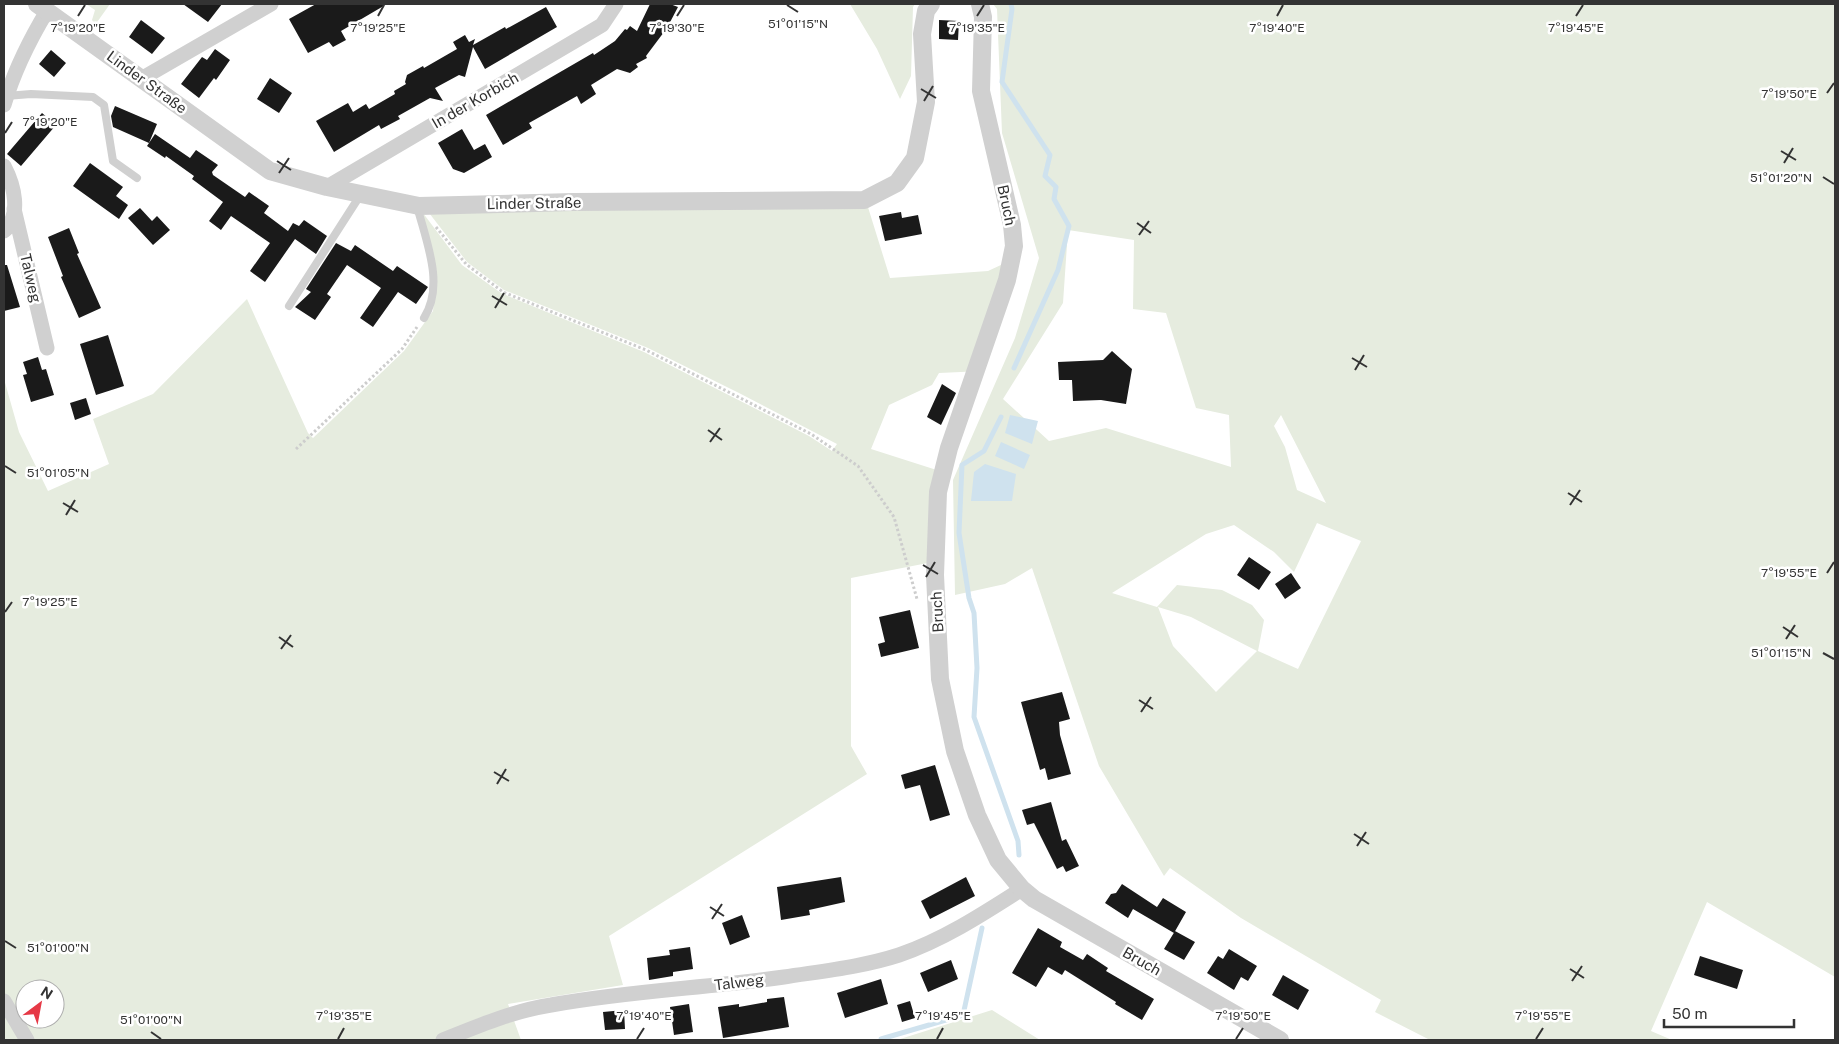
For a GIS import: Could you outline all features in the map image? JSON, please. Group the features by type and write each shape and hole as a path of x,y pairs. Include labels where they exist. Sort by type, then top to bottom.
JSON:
{"street":[{"path":"141,78 271,4"},
{"name":"In der Korbich","path":"327,187 602,25 616,4"},
{"name":"Linder Straße","path":"42,8 270,171 327,187 418,205 864,200 897,183 915,158 926,102 922,34 926,11 931,4"},
{"name":"Bruch","path":"980,4 983,17 981,91 1012,225 1014,246 1007,280 949,448 938,492 935,575 940,679 954,751 977,815 998,860 1022,889 1034,899 1280,1040"},
{"path":"5,100 11,79 42,8"},
{"name":"Talweg","path":"4,166 10,178 15,199 14,209 47,348"},
{"path":"4,231 11,222 14,209"},
{"name":"Talweg","path":"443,1040 496,1018 549,1005 755,981 830,970 898,955 932,942 1022,889"},
{"path":"4,1001 27,1040"}],"lane":[{"path":"5,100 31,94 93,97 104,106 113,161 137,178"},
{"path":"289,306 361,194"},
{"path":"418,205 434,273 430,308 424,318"}],"path":[{"path":"418,205 466,264 503,292 646,350 811,434 858,466 894,517 918,603"},
{"path":"296,449 402,349 424,318"}],"shaded area":[{"path":"86,4 110,4 95,25 92,20 95,10"},
{"path":"850,4 915,4 913,7 911,76 900,99 877,49"},
{"path":"993,4 1835,4 1835,977 1707,902 1651,1031 1672,1040 1430,1040 1375,1012 1381,1000 1241,918 1170,868 1164,876 1099,766 1032,568 1005,584 955,595 953,480 1015,338 1039,258 1002,133 997,9","holes":["1068,230 1134,240 1133,309 1166,313 1196,408 1229,415 1231,467 1106,428 1049,441 1003,399 1063,303","1281,415 1326,503 1297,490 1285,447 1274,426","1317,523 1361,541 1298,669 1258,651 1264,620 1252,605 1222,590 1177,585 1157,607 1112,593 1206,534 1234,525 1274,552 1294,572","1158,607 1191,617 1257,651 1216,692 1173,646"]},
{"path":"867,204 890,278 988,271 1016,258 983,371 939,373 932,385 889,405 871,449 946,473 938,561 851,578 851,746 867,774 609,936 623,985 508,1004 521,1040 4,1040 4,379 19,432 48,491 109,464 93,419 153,394 247,299 308,433 313,438 404,351 433,311 436,274 421,214 423,213 462,265 501,293 644,352 809,436 832,451 837,444 648,348 504,290 467,262 426,209"},
{"path":"992,1010 1040,1040 897,1040"}],"water":[{"path":"1010,415 1038,421 1032,444 1005,433"},
{"path":"1001,442 1030,455 1024,469 995,456"},
{"path":"985,464 1016,474 1012,501 971,501 974,472"}],"building":[{"path":"183,4 222,4 208,22"},
{"path":"316,4 387,4 341,31 346,40 333,47 329,42 308,53 289,19"},
{"path":"650,4 670,4 678,7 667,28 646,56 647,58 636,64 638,67 630,73 617,69 591,85 596,94 581,104 577,96 529,123 532,128 503,145 486,115 593,53 594,55 615,41 630,26 637,31"},
{"path":"546,7 557,27 485,69 473,47 465,77 459,75 435,88 443,101 430,98 398,116 400,119 381,129 379,125 334,152 316,121 348,103 353,112 366,104 369,109 395,94 394,91 406,84 407,75 423,66 424,68 457,49 453,42 465,35 469,42 475,39 473,45"},
{"path":"141,20 165,38 152,54 129,37"},
{"path":"939,20 959,21 958,40 939,39"},
{"path":"215,49 230,60 216,80 214,78 199,98 181,84 202,57 207,60"},
{"path":"51,50 66,63 54,77 39,64"},
{"path":"270,78 292,93 279,113 257,99"},
{"path":"115,106 157,124 149,143 113,127 111,116"},
{"path":"42,113 56,125 21,166 7,154"},
{"path":"462,129 474,150 485,144 492,157 464,173 453,169 438,143"},
{"path":"155,134 190,158 196,150 218,165 212,172 213,175 245,197 249,192 269,206 264,213 288,231 293,223 299,226 304,220 327,236 316,254 295,239 265,282 250,271 270,243 231,216 221,230 209,221 223,202 192,179 194,176 166,156 165,158 147,146"},
{"path":"90,163 123,187 116,196 128,205 119,219 73,186"},
{"path":"140,208 152,221 157,216 170,230 153,245 128,218"},
{"path":"901,212 902,218 918,215 922,234 885,241 879,216"},
{"path":"69,228 79,253 77,254 101,308 79,318 61,277 63,276 48,237"},
{"path":"336,243 351,251 355,245 393,271 397,266 428,287 416,304 398,292 373,327 360,318 381,288 347,265 327,294 331,297 315,320 295,307 311,292 306,289"},
{"path":"4,265 7,265 20,307 4,311"},
{"path":"108,335 124,386 96,395 80,344"},
{"path":"1112,351 1132,369 1126,404 1101,400 1073,401 1072,380 1059,380 1058,362 1103,360"},
{"path":"38,357 42,370 46,369 54,395 31,402 23,375 27,374 23,362"},
{"path":"942,384 956,393 941,425 927,417"},
{"path":"86,398 91,414 75,420 70,403"},
{"path":"1249,557 1271,572 1259,590 1237,575"},
{"path":"1291,573 1301,588 1285,599 1275,584"},
{"path":"910,610 919,648 881,657 878,644 885,642 879,617"},
{"path":"1062,692 1070,719 1059,722 1060,735 1071,774 1048,780 1045,768 1040,770 1021,702"},
{"path":"935,765 950,815 930,821 920,785 905,789 901,775"},
{"path":"1051,802 1062,841 1066,839 1079,866 1066,872 1063,866 1057,869 1034,823 1027,825 1022,810"},
{"path":"841,877 845,902 809,910 810,915 781,920 777,887"},
{"path":"966,877 975,896 930,919 921,901"},
{"path":"1122,884 1157,907 1163,898 1186,912 1174,933 1133,909 1128,918 1105,903 1111,894 1116,893"},
{"path":"742,915 750,937 730,945 722,923"},
{"path":"1038,928 1062,942 1060,947 1083,960 1087,954 1108,968 1106,971 1154,999 1142,1020 1065,970 1062,975 1048,967 1036,987 1012,973"},
{"path":"1175,931 1195,942 1184,960 1164,949"},
{"path":"690,947 693,969 673,972 673,976 649,980 647,958 670,955 669,950"},
{"path":"1229,949 1257,966 1248,981 1241,977 1234,990 1207,973 1218,956 1223,959"},
{"path":"1700,956 1743,970 1737,989 1694,975"},
{"path":"951,960 958,979 928,992 920,973"},
{"path":"1283,975 1309,990 1298,1010 1272,995"},
{"path":"881,979 888,1004 845,1018 837,993"},
{"path":"784,997 789,1027 723,1038 718,1007 739,1004 739,1007 767,1002 767,999"},
{"path":"910,1001 915,1018 902,1022 897,1005"},
{"path":"689,1004 693,1032 674,1035 670,1007"},
{"path":"624,1010 625,1029 605,1030 603,1012"}],"waterway":[{"path":"1011,4 1012,9 1002,82 1050,155 1045,176 1056,187 1054,199 1069,226 1058,270 1014,368"},
{"path":"1001,417 984,451 962,465 959,533 969,598 974,613 977,668 974,717 1018,841 1019,855"},
{"path":"881,1040 963,1015 982,928"}]}
